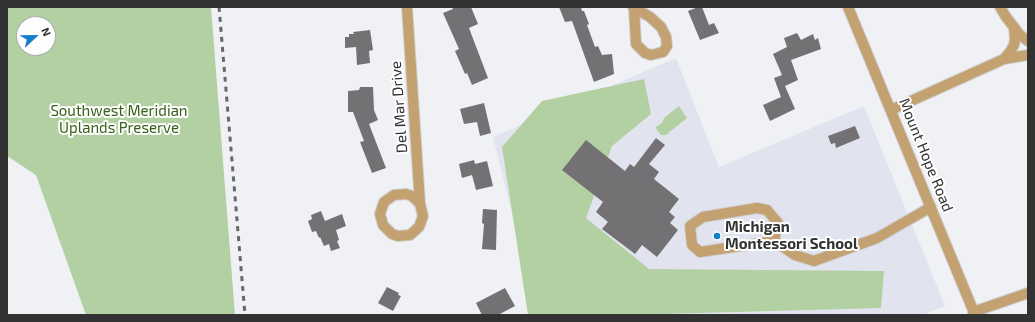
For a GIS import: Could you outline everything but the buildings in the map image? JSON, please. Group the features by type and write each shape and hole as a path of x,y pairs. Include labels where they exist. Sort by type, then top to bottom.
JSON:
{"street":[{"name":"Del Mar Drive","path":"407,7 420,204 423,216 422,222 415,232 410,235 398,236 392,234 383,225 380,214 384,202 394,195 406,194 412,196 420,204"},
{"name":"Mount Hope Road","path":"848,7 974,313"},
{"path":"1000,7 1020,35 1028,41"},
{"path":"633,8 650,18 661,27 666,37 667,46 663,52 651,55 645,53 636,44 633,8"},
{"path":"1004,59 1014,45 1014,27"},
{"path":"891,110 1004,59 1028,55"},
{"path":"774,241 778,223 767,210 757,208 703,217 690,226 692,246 700,252 774,241 795,255 814,261 877,238 931,207"},
{"path":"974,313 1028,293"}],"path":[{"path":"7,196 7,209"}],"shaded area":[{"name":"Michigan Montessori School","path":"676,58 719,167 864,106 945,306 923,315 537,315 493,137"}],"green space":[{"name":"Southwest Meridian Uplands Preserve","path":"7,7 211,7 235,315 86,315 36,175 7,156"},
{"path":"644,79 651,114 612,146 586,218 649,269 884,271 881,308 626,315 528,315 502,147 542,101"},
{"path":"679,106 687,118 666,135 661,135 656,127 662,123 664,118"}],"railway":[{"path":"219,7 245,315"}],"place":[{"name":"Michigan Montessori School","path":"717,236"}]}
